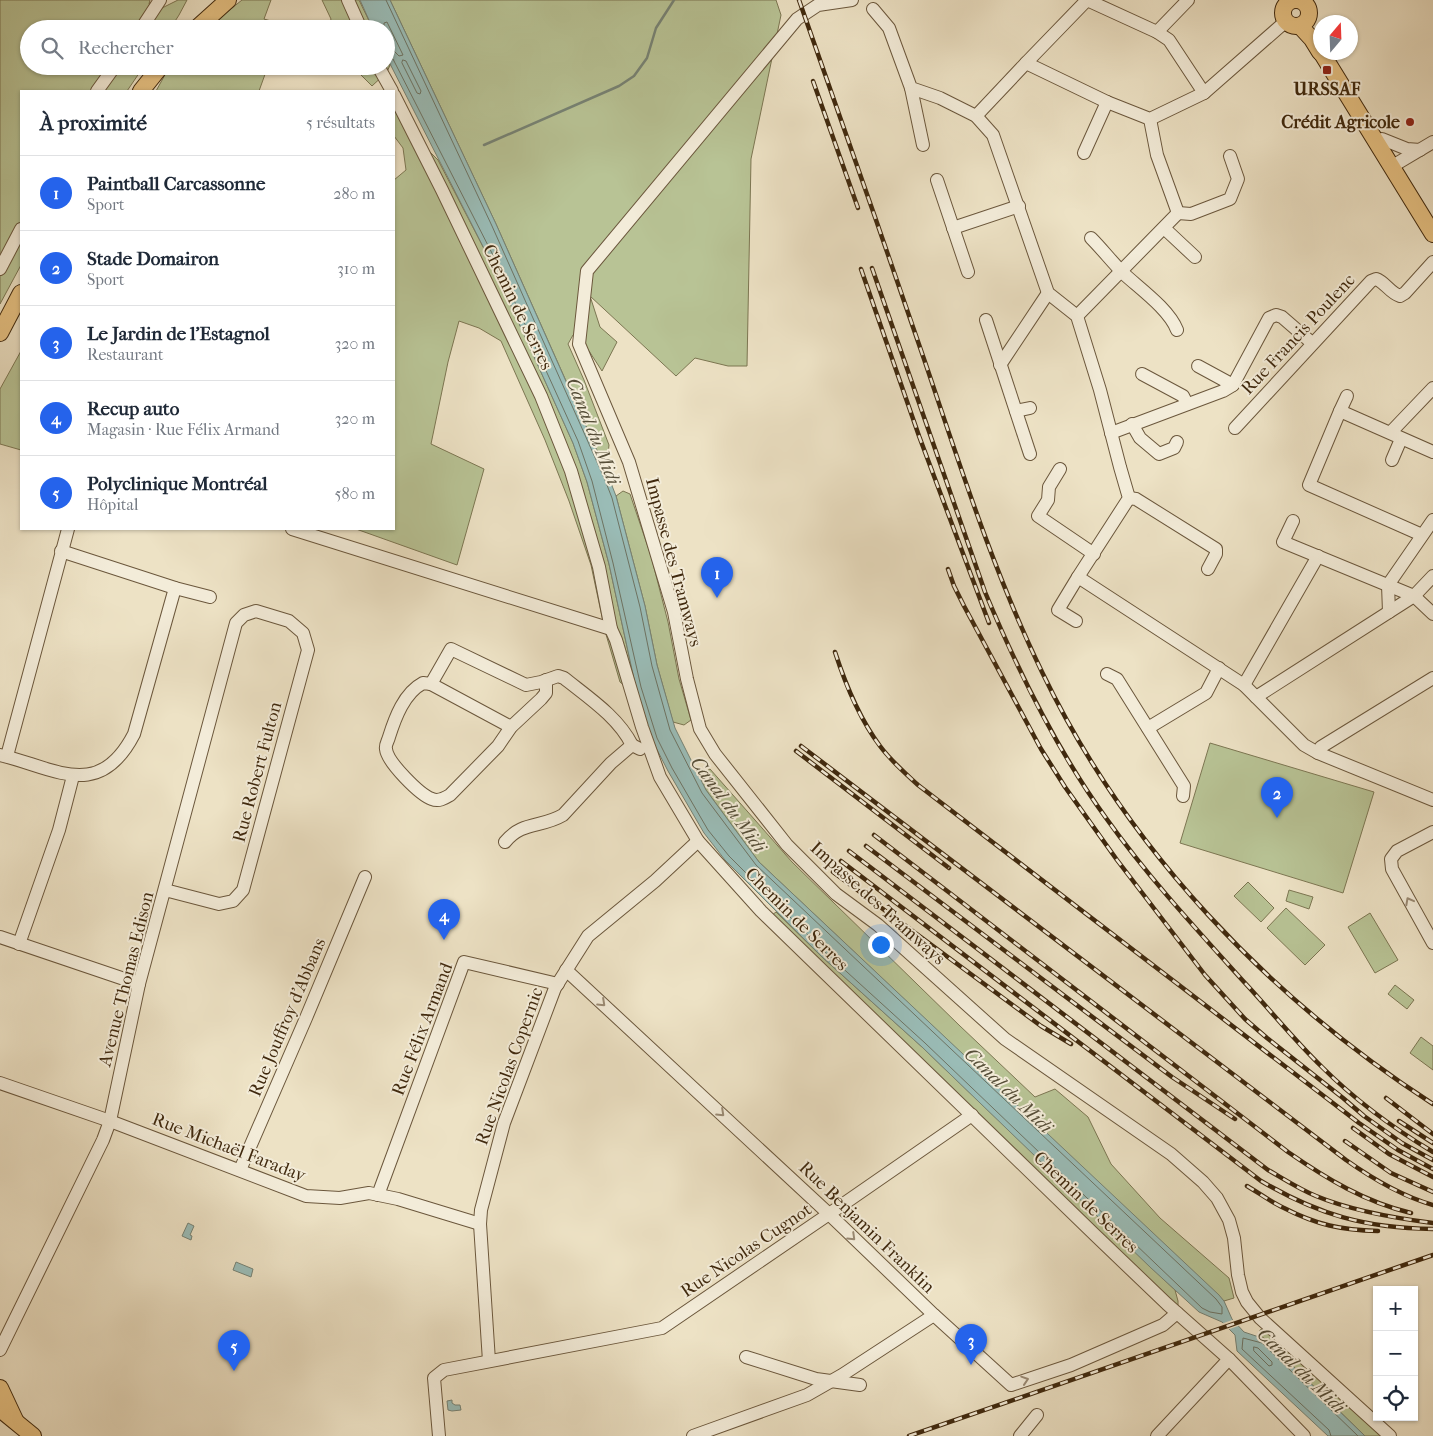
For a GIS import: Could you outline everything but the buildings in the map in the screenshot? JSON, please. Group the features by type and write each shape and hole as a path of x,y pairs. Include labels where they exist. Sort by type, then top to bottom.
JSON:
{"main road":[{"path":"206,20 228,0"},
{"path":"1297,23 1309,10 1306,6 1292,1 1282,12 1313,35"},
{"path":"1297,23 1313,40"},
{"path":"1326,60 1394,165 1433,230"},
{"path":"1335,60 1382,139 1394,165 1433,234"},
{"path":"142,90 154,75"},
{"path":"0,333 20,295"},
{"path":"0,1388 17,1424"},
{"path":"0,1410 33,1436"},
{"path":"0,1417 17,1424"}],"street":[{"path":"147,20 160,0"},
{"path":"348,0 357,20"},
{"name":"Impasse des Tramways","path":"852,0 818,5 797,19 587,271 579,344 629,462 674,612 686,676 700,729 715,754 786,845 836,894 878,926 1004,1039 1171,1154 1203,1182 1217,1198 1229,1220 1244,1297 1257,1314 1390,1436"},
{"path":"976,116 1087,0 1157,32 1169,40 1204,93"},
{"path":"1157,32 1188,0"},
{"path":"873,9 889,28 910,88 924,145"},
{"path":"1026,63 1107,102 1150,119 1204,93 1297,23"},
{"path":"98,90 109,75"},
{"path":"383,75 391,90"},
{"path":"910,88 940,98 976,116 993,135 1048,293 1077,316 1130,498 1058,610 1076,621"},
{"name":"Chemin de Serres","path":"395,98 429,163 541,396 571,471 599,567 611,629 652,755 660,776 698,841 768,918 1177,1313 1229,1359 1304,1436"},
{"path":"1084,153 1107,102"},
{"path":"1150,119 1157,155 1178,213"},
{"path":"1382,139 1407,148 1420,150"},
{"path":"1394,165 1433,142"},
{"path":"1178,213 1191,214 1230,199 1238,179 1230,156"},
{"path":"937,180 968,272"},
{"path":"953,228 1018,206"},
{"path":"1077,316 1178,213"},
{"path":"1164,228 1195,258"},
{"path":"0,269 20,231"},
{"path":"1091,238 1121,271 1164,311 1174,322 1177,330"},
{"name":"Rue Francis Poulenc","path":"1235,428 1370,281 1379,280 1400,296 1433,262"},
{"path":"1000,365 1048,293"},
{"path":"1111,433 1223,391 1233,385 1269,318 1276,315 1282,317 1312,343"},
{"path":"986,320 1030,454"},
{"path":"1198,366 1233,385"},
{"path":"1142,374 1183,396 1187,404"},
{"path":"1392,460 1396,436 1433,388"},
{"path":"1347,396 1309,485 1422,535"},
{"path":"1016,411 1030,408"},
{"path":"1340,411 1433,452"},
{"path":"1132,424 1140,438 1159,454 1174,448 1177,442"},
{"path":"1060,469 1049,487 1048,500 1038,516 1094,554"},
{"path":"1130,498 1136,499 1216,549 1216,554 1208,569"},
{"path":"1389,612 1388,585 1433,520"},
{"path":"1293,521 1283,542 1414,596 1433,614"},
{"path":"68,530 3,755 73,776 89,775 108,768 126,750 134,734 175,588"},
{"path":"295,530 611,629"},
{"path":"62,551 175,588 210,597"},
{"path":"1244,685 1318,556"},
{"path":"1256,697 1414,596 1433,576"},
{"path":"1078,577 1244,685 1304,745 1318,753 1433,800"},
{"name":"Rue Robert Fulton","path":"166,890 219,904 233,901 243,890 308,650 303,633 289,621 256,611"},
{"name":"Avenue Thomas Edison","path":"0,1350 110,1121 140,984 230,641 236,623 244,615 256,611"},
{"path":"430,684 451,649 526,684 533,684 558,676 572,684 601,707 626,733 632,745 652,755"},
{"path":"1148,728 1206,693 1216,666"},
{"path":"1107,674 1117,679 1148,728 1184,786 1183,796"},
{"path":"1318,753 1321,747 1433,678"},
{"path":"511,727 430,684 423,683 416,686 398,711 386,748 390,760 408,781 432,799 442,800 498,746 511,727 546,693 546,680"},
{"path":"505,842 512,833 521,828 554,820 563,815 611,763 632,745"},
{"path":"19,944 59,830 73,776"},
{"path":"1433,832 1397,852 1391,859 1392,869 1433,943"},
{"name":"Rue Nicolas Copernic","path":"489,1361 480,1224 481,1210 504,1123 558,984 588,936 642,892 698,841"},
{"name":"Rue Jouffroy d'Abbans","path":"240,1170 365,877"},
{"path":"0,937 140,984"},
{"name":"Rue Félix Armand","path":"378,1196 464,962 558,984"},
{"name":"Rue Benjamin Franklin","path":"566,970 1011,1385 1071,1365 1162,1325 1177,1313"},
{"name":"Rue Michaël Faraday","path":"0,1083 110,1121 306,1196 340,1198 369,1193 398,1199 480,1224"},
{"name":"Rue Nicolas Cugnot","path":"489,1361 662,1328 972,1115"},
{"path":"693,1436 806,1395 830,1382 934,1315"},
{"path":"746,1357 830,1382 860,1385"},
{"path":"1157,1436 1229,1359"},
{"path":"438,1436 434,1378 444,1370 489,1361"},
{"path":"1020,1436 1037,1415"}],"green space":[{"path":"0,0 150,0 149,4 160,9 178,0 187,0 176,20 20,20 20,75 138,75 128,90 20,90 20,267 0,304"},
{"path":"242,0 271,0 264,19 267,20 217,20"},
{"path":"322,0 359,0 369,20 331,20"},
{"path":"390,0 776,0 781,15 751,159 747,366 728,366 695,358 676,376 590,296 600,327 617,342 602,371 589,351 573,335 568,344 609,445 608,454 600,457 496,224"},
{"path":"165,75 265,75 259,90 157,90"},
{"path":"361,75 384,75 372,86"},
{"path":"395,93 415,137 438,160 494,268 573,443 587,482 609,564 636,688 626,687 620,682 605,631 591,565 545,440 501,341 479,328 459,321 448,362 431,444 484,469 457,565 359,530 395,530 395,179 406,170 403,148 395,137"},
{"path":"20,353 20,450 0,444 0,389"},
{"path":"623,491 630,494 651,556 668,622 679,679 691,720 684,725 673,722 657,665 645,606 616,496"},
{"path":"1210,743 1374,792 1343,893 1180,843"},
{"path":"710,769 792,862 1035,1097 1055,1089 1088,1117 1111,1164 1160,1218 1229,1278 1234,1298 1224,1301 759,862 706,790 699,776"},
{"path":"1248,882 1274,908 1261,922 1234,896"},
{"path":"1289,890 1313,897 1309,909 1286,901"},
{"path":"1286,908 1325,945 1305,965 1267,928"},
{"path":"776,912 821,956 922,1047 1175,1290 1178,1308 772,915"},
{"path":"1370,913 1398,960 1375,973 1348,927"},
{"path":"1395,985 1414,1000 1407,1009 1388,994"},
{"path":"1421,1037 1433,1046 1433,1070 1410,1053"},
{"path":"1268,1327 1313,1374 1381,1436 1365,1436 1260,1336 1260,1330"}],"water":[{"path":"360,0 390,0 496,224 609,478 616,496 645,606 657,665 675,728 706,790 759,862 1219,1295 1224,1301 1232,1319 1244,1332 1265,1339 1365,1436 1328,1436 1237,1351 1235,1335 1222,1322 1199,1312 1151,1268 922,1047 821,956 725,860 704,833 652,740 636,688 609,564 587,482 573,443 494,268 395,74 395,20 369,20"},
{"path":"188,1223 194,1226 190,1235 192,1236 191,1240 182,1236"},
{"path":"236,1262 253,1269 251,1277 233,1270"},
{"path":"452,1400 452,1403 455,1405 460,1405 461,1410 448,1410 447,1401"}],"pier":[{"path":"1235,1319 1241,1325 1227,1330 1221,1324"}],"waterway":[{"path":"484,145 619,86 634,76 647,58 656,28 674,0"}],"railway":[{"path":"799,0 993,557 1024,634 1076,737 1116,799 1160,859 1208,915 1260,967 1315,1017 1373,1062 1433,1104"},
{"path":"813,81 858,208"},
{"path":"872,268 985,592 1039,709 1088,792 1122,840 1156,882 1302,1047 1361,1102 1403,1133 1433,1152"},
{"path":"861,269 919,436 989,623"},
{"path":"948,569 964,606 1041,749 1065,787 1117,860 1205,975 1245,1019 1267,1038 1364,1116 1402,1143 1433,1160"},
{"path":"835,652 854,701 872,735 898,767 918,785 1359,1123 1398,1150 1433,1169"},
{"path":"801,746 1346,1160 1388,1186 1410,1197 1433,1205"},
{"path":"796,751 949,868"},
{"path":"874,835 1288,1152 1317,1171 1362,1196 1411,1213"},
{"path":"866,846 1172,1077 1235,1119"},
{"path":"849,851 1268,1170 1310,1193 1344,1206 1388,1216 1433,1223"},
{"path":"841,861 1261,1181 1303,1203 1343,1217 1386,1226 1433,1229"},
{"path":"833,872 1041,1026 1071,1044"},
{"path":"1386,1098 1433,1134"},
{"path":"1399,1121 1433,1143"},
{"path":"1353,1128 1389,1154 1433,1177"},
{"path":"1345,1141 1391,1173 1433,1192"},
{"path":"1247,1186 1279,1206 1307,1219 1341,1228 1378,1231"},
{"path":"909,1436 1433,1255"}],"place":[{"name":"URSSAF","path":"1327,70"},
{"name":"Crédit Agricole","path":"1410,122"},
{"name":"Paintball Carcassonne","path":"717,598"},
{"name":"Stade Domairon","path":"1277,818"},
{"name":"Recup auto","path":"444,940"},
{"name":"Le Jardin de l'Estagnol","path":"971,1365"},
{"name":"Polyclinique Montréal","path":"234,1371"}],"water label":[{"name":"Canal du Midi","path":"594,431"},
{"name":"Canal du Midi","path":"729,804"},
{"name":"Canal du Midi","path":"1009,1090"},
{"name":"Canal du Midi","path":"1302,1370"}]}
